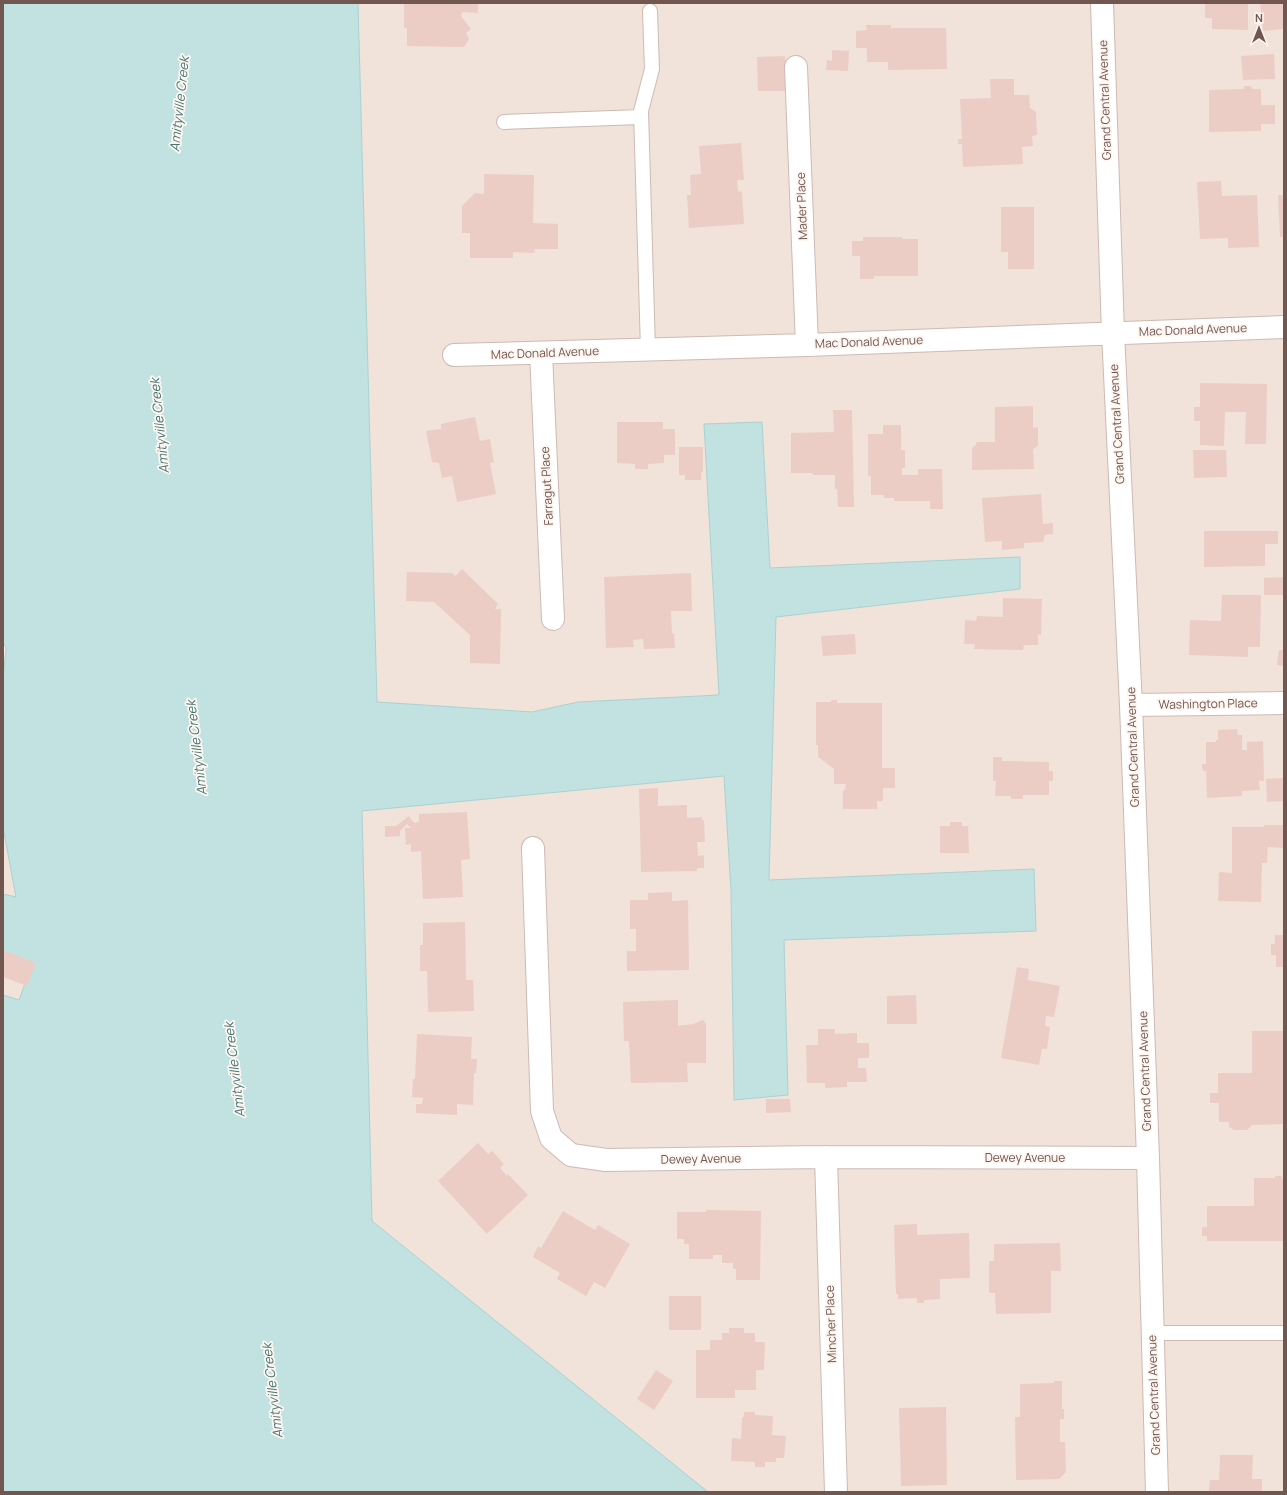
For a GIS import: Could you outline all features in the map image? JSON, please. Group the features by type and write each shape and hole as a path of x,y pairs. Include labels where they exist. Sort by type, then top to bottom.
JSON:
{"street":[{"name":"Grand Central Avenue","path":"1102,3 1113,333 1131,705 1148,1158 1157,1492"},
{"name":"Mader Place","path":"796,67 807,344"},
{"name":"Mac Donald Avenue","path":"454,355 648,350 1284,327"},
{"name":"Farragut Place","path":"541,353 553,618"},
{"name":"Washington Place","path":"1131,705 1284,703"},
{"name":"Dewey Avenue","path":"533,848 542,1111 551,1138 571,1155 606,1160 826,1157 1148,1158"},
{"name":"Mincher Place","path":"826,1157 836,1492"}],"lane":[{"path":"648,350 641,111 652,69 650,11"},
{"path":"504,122 641,117"},
{"path":"1152,1333 1284,1333"}],"shaded area":[{"path":"358,3 1284,3 1284,1492 708,1492 372,1221 362,811 724,776 731,890 734,1100 788,1095 784,940 1036,930 1034,869 768,880 776,617 1020,589 1020,557 770,568 762,422 704,424 719,695 578,702 532,712 377,702"},
{"path":"3,827 16,897 3,894"},
{"path":"3,957 31,966 19,1000 3,995"}],"water":[{"name":"Amityville Creek","path":"3,3 358,3 377,702 532,712 578,702 719,695 704,424 762,422 770,568 1020,557 1020,589 776,617 769,880 1034,869 1036,931 784,940 788,1095 734,1100 731,890 724,776 362,811 372,1221 708,1492 3,1492 3,995 19,1000 31,967 3,957 3,894 16,897 3,827 3,679 6,648 3,642"}],"building":[{"path":"404,3 478,3 478,13 462,12 461,16 471,29 466,33 469,39 464,47 407,46 407,28 404,28"},
{"path":"1205,3 1248,3 1248,30 1212,29 1212,18 1205,18"},
{"path":"1260,3 1284,3 1284,29 1263,31"},
{"path":"866,25 891,25 891,28 946,28 947,69 888,70 888,62 867,62 867,48 856,48 856,31 867,30"},
{"path":"832,50 849,51 848,71 826,70 827,60 832,61"},
{"path":"1274,54 1275,79 1243,80 1241,56"},
{"path":"785,56 786,91 758,91 757,57"},
{"path":"990,79 1014,79 1014,95 1029,95 1030,108 1036,112 1037,135 1032,136 1033,146 1022,147 1023,164 963,167 962,144 958,144 958,139 962,139 960,99 991,98"},
{"path":"1244,86 1251,86 1252,89 1261,89 1261,105 1275,105 1275,124 1261,124 1261,131 1209,132 1209,90 1244,89"},
{"path":"741,143 744,180 737,180 738,191 742,192 744,224 689,228 687,195 691,195 690,175 701,174 699,146"},
{"path":"484,174 534,175 533,223 558,224 558,249 535,249 534,253 513,252 513,258 470,258 470,233 462,233 462,206 475,193 484,194"},
{"path":"1221,181 1222,196 1257,195 1259,247 1228,248 1228,238 1200,239 1197,182"},
{"path":"1278,195 1284,195 1284,237 1280,237"},
{"path":"1001,207 1034,207 1034,269 1008,269 1008,252 1001,252"},
{"path":"863,237 902,237 902,239 918,239 918,276 874,276 874,279 860,279 860,256 852,256 852,241 863,241"},
{"path":"1200,383 1267,384 1266,444 1245,444 1246,412 1225,412 1224,446 1200,445 1200,421 1194,421 1194,407 1200,407"},
{"path":"1033,406 1033,428 1038,427 1038,446 1033,449 1034,469 972,470 972,448 977,442 995,442 995,407"},
{"path":"833,410 852,410 854,507 838,507 837,489 835,489 835,475 791,473 791,433 834,432"},
{"path":"475,417 480,441 490,439 494,462 490,463 496,494 457,502 452,476 442,478 439,463 432,462 426,431 441,429 441,424"},
{"path":"617,422 663,422 663,429 675,429 675,455 664,455 664,463 648,464 648,469 635,469 635,464 617,463"},
{"path":"883,425 901,425 901,450 905,450 905,468 902,468 902,475 918,475 918,469 942,469 943,509 930,509 930,501 894,501 894,498 884,498 884,495 871,495 871,477 868,475 868,434 883,434"},
{"path":"679,447 703,447 703,472 701,472 701,480 685,480 685,475 679,475"},
{"path":"1193,450 1226,450 1227,477 1194,478"},
{"path":"1041,494 1043,524 1053,523 1053,534 1045,535 1043,542 1024,543 1024,548 1002,550 1002,541 985,542 982,498"},
{"path":"1204,531 1278,531 1278,544 1265,544 1265,566 1204,567"},
{"path":"462,569 498,604 495,609 501,609 500,664 470,663 470,635 434,602 406,601 407,572 452,573 455,576"},
{"path":"691,573 692,611 671,611 672,633 674,634 675,648 644,649 643,639 633,640 634,647 606,648 604,577"},
{"path":"1284,577 1284,595 1264,595 1264,578"},
{"path":"1222,595 1261,595 1260,647 1248,647 1248,657 1189,655 1190,620 1221,621"},
{"path":"1003,598 1042,599 1041,635 1038,634 1038,645 1024,645 1023,650 974,649 975,644 964,644 965,620 976,621 977,616 1003,617"},
{"path":"855,634 856,654 823,656 821,636"},
{"path":"1279,650 1284,650 1284,666 1277,665"},
{"path":"831,700 837,700 837,703 882,703 882,768 895,768 895,788 883,788 883,801 877,801 877,809 843,809 843,791 846,784 834,784 834,769 818,757 818,745 816,745 816,702 831,702"},
{"path":"1237,729 1238,735 1242,735 1242,750 1247,750 1247,742 1263,741 1264,781 1259,781 1260,790 1242,791 1242,796 1207,798 1206,771 1203,771 1202,764 1206,764 1206,742 1216,742 1216,740 1218,740 1218,730"},
{"path":"993,757 1002,757 1002,761 1049,762 1049,771 1053,771 1053,781 1049,781 1049,795 1023,795 1023,799 1011,799 1011,796 995,796 996,781 993,781"},
{"path":"1284,778 1284,801 1267,802 1266,779"},
{"path":"658,788 658,806 687,805 687,818 702,817 702,820 704,820 705,842 697,842 698,856 704,855 704,868 697,868 697,871 641,872 639,789"},
{"path":"467,812 470,859 461,860 463,897 423,899 421,851 411,852 411,844 406,845 405,828 411,828 407,824 400,831 400,836 385,837 385,826 396,826 409,816 414,823 419,822 419,814"},
{"path":"950,822 962,822 962,826 968,826 969,853 940,853 940,826 950,826"},
{"path":"1264,825 1284,825 1284,848 1268,847 1267,863 1262,863 1261,902 1218,901 1219,872 1232,873 1232,827 1264,827"},
{"path":"672,892 672,901 688,900 689,970 627,971 627,951 636,951 636,929 630,929 630,900 648,900 648,893"},
{"path":"465,922 466,980 473,980 474,1011 428,1012 427,971 420,971 420,945 423,945 423,923"},
{"path":"1275,935 1284,935 1284,967 1276,967 1276,955 1271,955 1271,944 1275,944"},
{"path":"3,950 36,963 27,986 3,977"},
{"path":"1017,967 1029,969 1028,980 1060,986 1054,1017 1046,1016 1045,1026 1050,1027 1047,1049 1042,1049 1039,1065 1001,1058"},
{"path":"916,995 917,1024 887,1024 887,996"},
{"path":"678,1000 678,1026 693,1024 703,1020 706,1024 706,1063 687,1063 688,1082 631,1083 629,1041 624,1041 623,1002"},
{"path":"818,1029 835,1029 835,1034 857,1033 857,1043 869,1043 869,1058 858,1058 858,1068 866,1068 867,1082 847,1082 847,1087 825,1088 825,1083 807,1083 806,1045 818,1045"},
{"path":"1252,1031 1284,1031 1284,1124 1252,1125 1247,1130 1235,1130 1229,1127 1229,1122 1219,1122 1219,1103 1210,1103 1210,1093 1218,1093 1218,1073 1252,1073"},
{"path":"417,1034 472,1037 471,1059 477,1059 476,1073 474,1073 473,1105 457,1104 457,1115 416,1113 416,1104 422,1104 423,1098 412,1097 413,1079 415,1079"},
{"path":"766,1099 790,1099 791,1112 766,1113"},
{"path":"478,1143 488,1154 492,1151 504,1164 500,1168 507,1176 508,1174 528,1195 487,1234 438,1181"},
{"path":"1275,1176 1282,1176 1282,1179 1284,1179 1284,1241 1207,1241 1207,1236 1202,1236 1202,1227 1207,1227 1207,1206 1254,1206 1254,1178 1275,1178"},
{"path":"706,1210 761,1211 760,1280 736,1280 736,1269 733,1269 733,1263 722,1263 722,1255 713,1255 713,1259 689,1259 689,1244 684,1244 684,1239 677,1239 677,1212 706,1212"},
{"path":"563,1211 595,1230 598,1225 630,1244 605,1288 594,1282 586,1296 557,1279 560,1273 533,1257 538,1246 541,1248"},
{"path":"917,1224 917,1235 969,1233 970,1278 940,1279 940,1299 924,1300 924,1303 917,1303 917,1298 898,1299 898,1294 896,1294 894,1225"},
{"path":"1060,1243 1061,1271 1051,1271 1051,1313 996,1314 995,1293 989,1293 989,1261 994,1261 994,1244"},
{"path":"669,1296 701,1296 701,1330 669,1330"},
{"path":"729,1328 744,1328 744,1333 755,1333 755,1342 765,1342 764,1370 756,1370 756,1390 735,1390 735,1398 696,1398 696,1350 710,1350 710,1340 722,1340 722,1333 729,1333"},
{"path":"656,1370 673,1381 654,1410 637,1399"},
{"path":"1054,1381 1062,1381 1062,1409 1064,1409 1064,1419 1060,1419 1060,1442 1065,1442 1066,1472 1059,1479 1016,1480 1015,1417 1020,1417 1020,1384 1054,1383"},
{"path":"946,1407 947,1485 901,1486 899,1408"},
{"path":"744,1412 755,1412 755,1415 773,1416 772,1435 786,1436 784,1458 776,1458 776,1462 765,1462 765,1467 755,1467 755,1462 731,1461 732,1438 741,1439 742,1418 744,1416"},
{"path":"1220,1455 1253,1455 1252,1479 1262,1479 1262,1492 1209,1492 1210,1480 1219,1480"}]}
